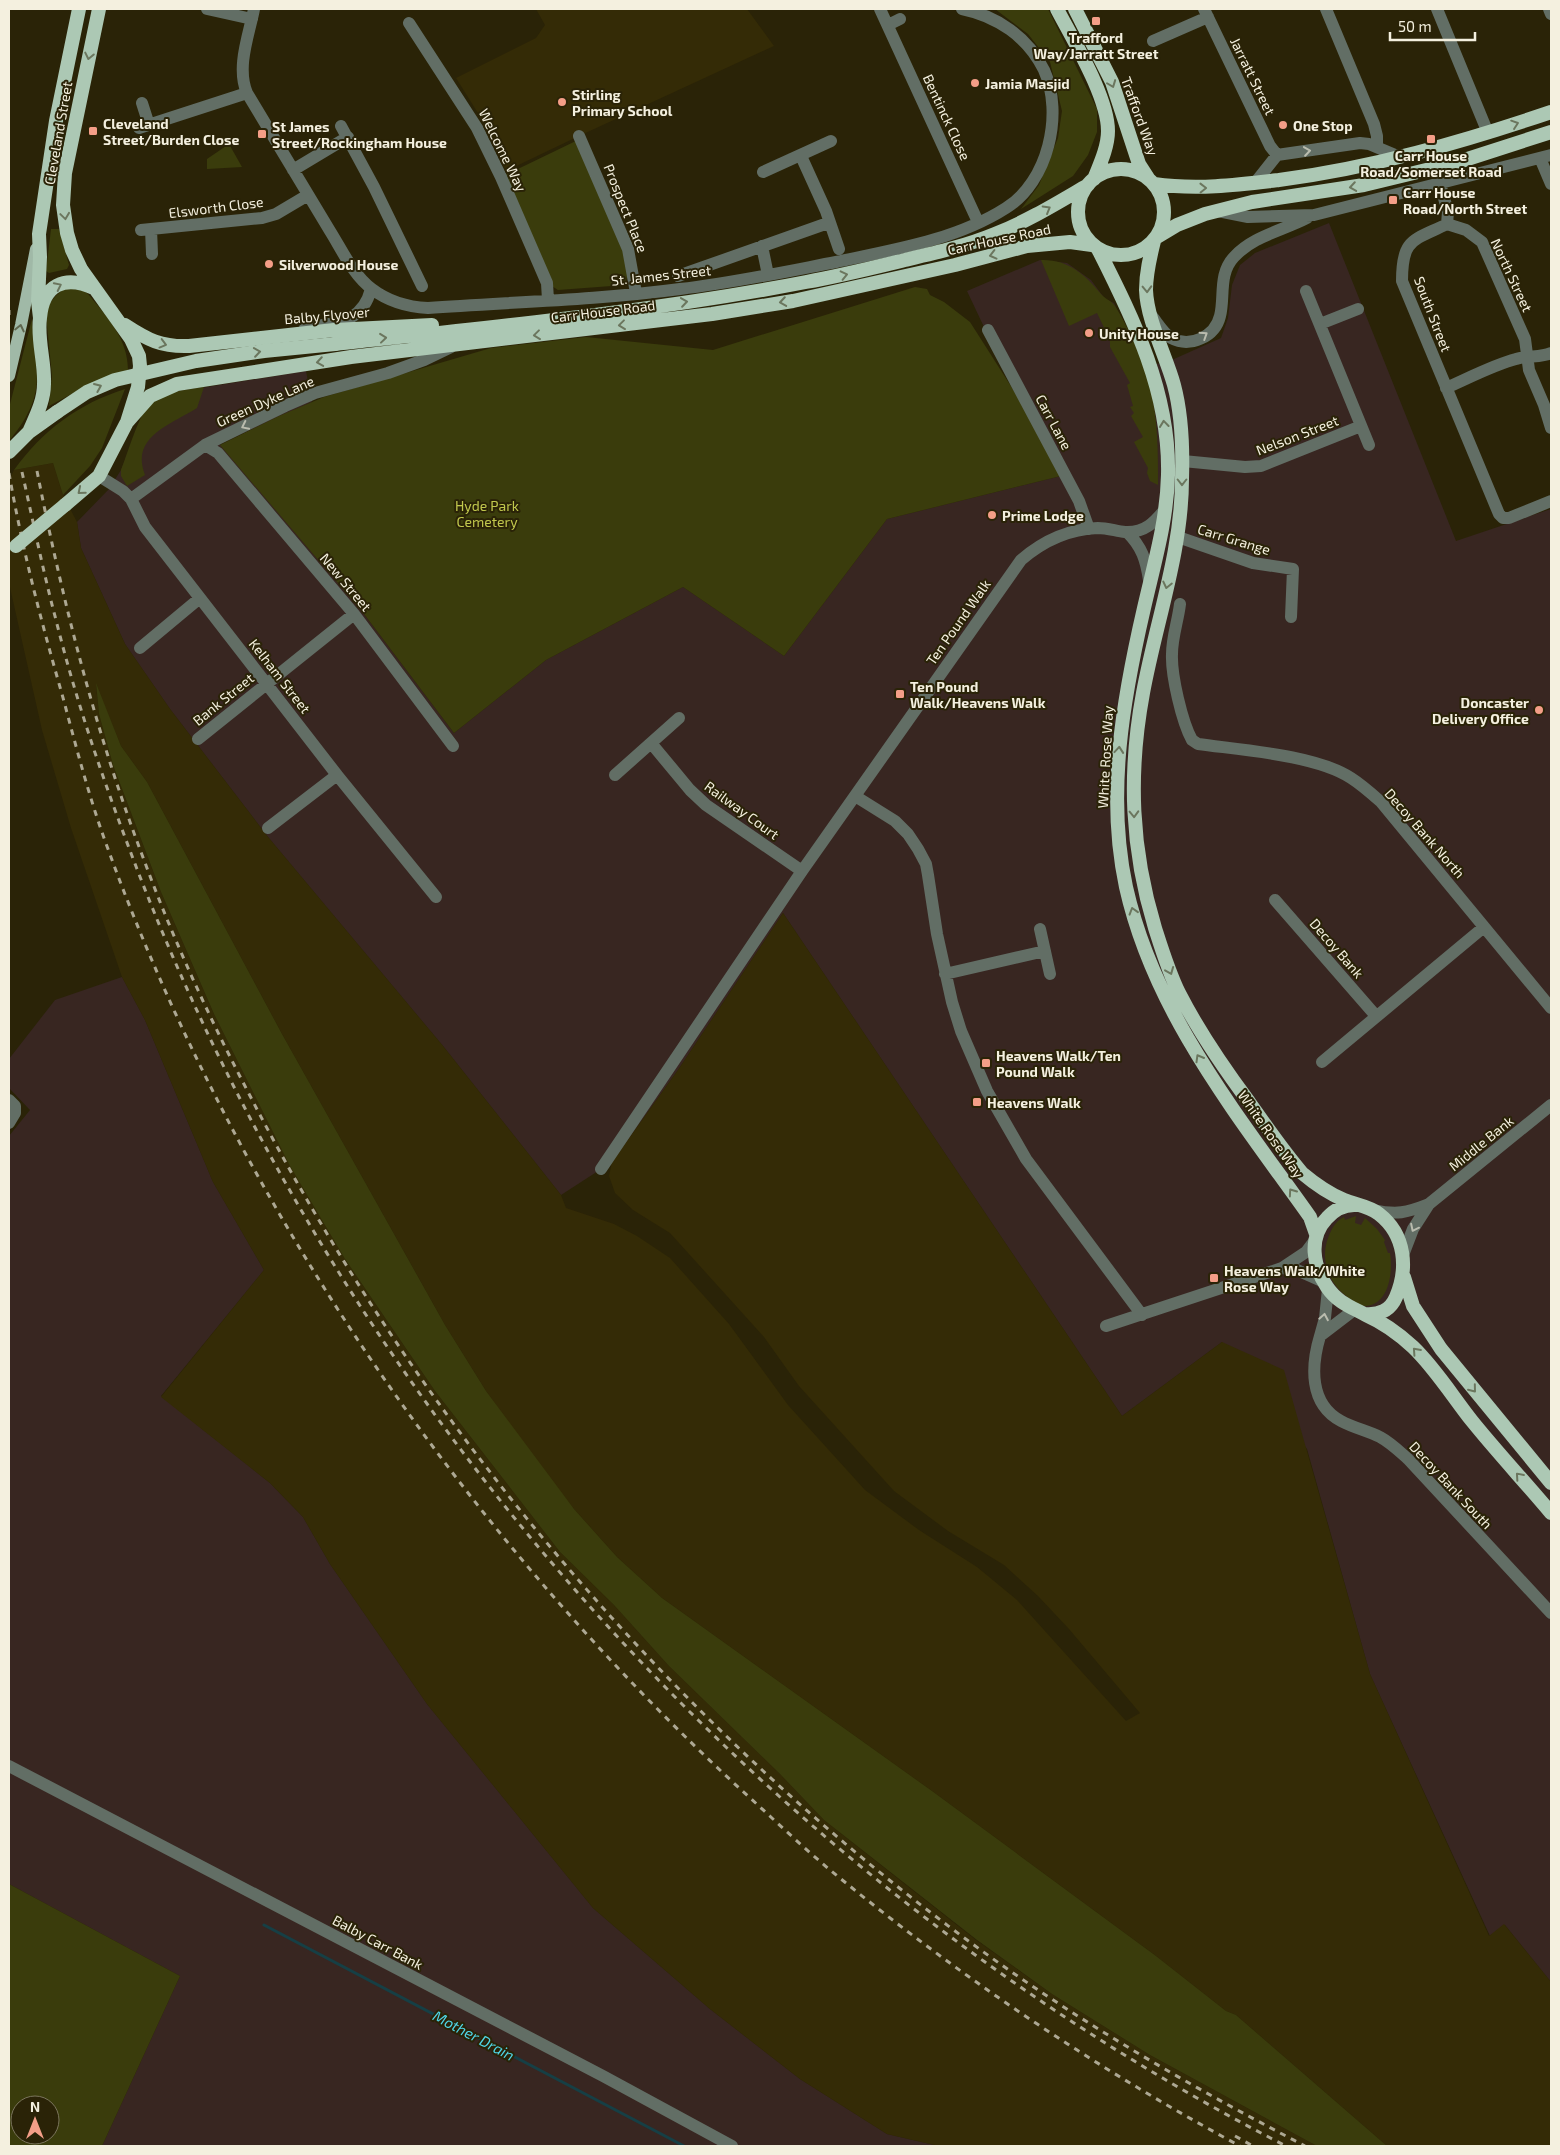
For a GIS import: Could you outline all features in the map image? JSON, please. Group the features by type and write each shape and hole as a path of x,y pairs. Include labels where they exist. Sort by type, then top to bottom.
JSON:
{"highway":[{"name":"Cleveland Street","path":"40,318 38,300 39,234 56,120 79,9"},
{"name":"Cleveland Street","path":"94,288 81,269 72,250 67,232 63,189 99,9"},
{"path":"1057,9 1094,80 1108,130 1103,156 1080,201 1078,216 1082,231 1095,247 1109,254 1136,253 1177,225 1218,211 1252,202 1364,185 1455,163 1551,132"},
{"name":"Trafford Way","path":"1076,9 1112,82 1139,164 1151,181"},
{"path":"1091,182 1102,174 1115,170 1133,171 1151,181 1194,188 1255,183 1336,171 1400,157 1488,133 1551,112"},
{"path":"1151,181 1161,194 1165,212 1163,226 1156,239"},
{"name":"Carr House Road","path":"29,432 87,392 115,380 196,361 264,351 543,321 765,290 839,276 946,250 993,235 1030,219 1091,182"},
{"name":"White Rose Way","path":"1156,239 1147,270 1146,292 1151,315 1174,387 1180,422 1183,461 1182,505 1178,537 1145,684 1136,736 1133,810 1135,844 1146,898 1162,950 1178,991 1214,1054 1302,1173 1319,1187 1380,1215 1395,1231 1403,1255 1403,1274 1413,1306 1440,1349 1551,1483"},
{"name":"Carr House Road","path":"127,422 150,396 177,384 350,357 730,311 793,301 955,265 1028,246 1070,242 1095,247"},
{"name":"White Rose Way","path":"1095,247 1120,293 1146,353 1162,406 1168,474 1166,508 1128,676 1117,772 1117,820 1126,888 1143,946 1167,1003 1204,1067 1310,1217 1316,1237 1316,1266 1326,1286 1339,1300 1397,1332 1414,1348 1484,1435 1551,1513"},
{"path":"9,452 29,432 44,392 40,318 45,298 57,284 74,281 94,288"},
{"name":"Balby Flyover","path":"11,548 99,476 127,422 138,387 140,366 138,356 131,339 120,322 94,288"},
{"name":"Balby Flyover","path":"120,322 148,340 169,347 248,338 397,326 543,321"},
{"path":"1316,1237 1319,1227 1332,1212 1341,1206 1366,1208"},
{"name":"White Rose Way","path":"1360,1312 1376,1315 1384,1312 1394,1302 1403,1274"}],"main road":[{"name":"Cleveland Street","path":"9,376 39,234"}],"street":[{"path":"207,9 253,14"},
{"name":"Bentinck Close","path":"880,9 978,222"},
{"name":"St. James Street","path":"253,14 243,66 244,85 247,94 356,273 371,289 384,297 413,308 548,300 680,289 768,275 937,238 978,222 1006,208 1031,183 1046,150 1053,108 1047,77 1030,47 1004,24 976,12 962,9"},
{"path":"1326,9 1374,124 1377,147"},
{"path":"1437,9 1488,133"},
{"path":"1549,9 1551,14"},
{"path":"1153,41 1206,13"},
{"name":"Jarratt Street","path":"1206,13 1270,146 1277,155"},
{"path":"888,25 900,19"},
{"name":"Welcome Way","path":"409,23 464,106 486,146 547,283 548,300"},
{"path":"142,103 144,126 247,94"},
{"path":"341,126 422,286"},
{"name":"Prospect Place","path":"579,136 628,249 636,293"},
{"path":"293,170 348,138"},
{"path":"763,172 831,141"},
{"path":"1255,183 1277,155 1360,143 1377,147 1400,157"},
{"path":"801,156 826,211 828,223 839,249"},
{"path":"1151,315 1169,336 1178,340 1190,342 1208,335 1215,327 1220,316 1221,288 1232,259 1252,243 1314,215 1546,156 1551,184"},
{"path":"1440,184 1448,212 1447,224"},
{"name":"Elsworth Close","path":"152,254 146,230 262,218 276,214 308,195"},
{"path":"1218,211 1251,217 1314,215"},
{"path":"1251,217 1257,231 1252,243"},
{"path":"678,276 828,223"},
{"name":"North Street","path":"1447,224 1466,230 1482,242 1525,339 1529,370 1544,405 1551,428"},
{"name":"South Street","path":"1447,224 1427,232 1412,242 1402,259 1402,281 1499,514 1503,518 1551,501"},
{"path":"762,246 768,275"},
{"path":"248,338 354,317 368,301 371,289"},
{"name":"Nelson Street","path":"1306,291 1369,445"},
{"path":"1320,324 1358,308"},
{"name":"Carr Lane","path":"988,330 1079,500 1090,530"},
{"name":"Green Dyke Lane","path":"131,499 205,446 315,393 388,373 424,360 453,346"},
{"path":"1446,388 1515,359 1527,356 1543,357 1551,353"},
{"name":"Nelson Street","path":"1183,461 1245,467 1261,466 1361,426"},
{"name":"New Street","path":"205,446 218,453 354,614 453,746"},
{"name":"Kelham Street","path":"99,476 123,491 131,499 145,527 337,775 436,897"},
{"name":"Ten Pound Walk","path":"854,796 1021,560 1032,550 1070,532 1099,528 1127,532 1149,527 1166,508"},
{"path":"1127,532 1138,543 1143,552 1149,582"},
{"name":"Carr Grange","path":"1178,537 1253,563 1293,569 1292,617"},
{"path":"140,648 200,598"},
{"name":"Decoy Bank North","path":"1180,604 1172,652 1172,664 1176,689 1192,740 1198,744 1304,760 1351,778 1381,802 1551,1008"},
{"name":"Bank Street","path":"198,739 354,614"},
{"path":"615,775 679,718"},
{"name":"Railway Court","path":"651,743 690,790 706,805 802,871"},
{"path":"268,828 337,775"},
{"path":"601,1169 854,796 895,821 908,834 926,864 945,974 960,1026 987,1091 1026,1159 1142,1315"},
{"name":"Decoy Bank","path":"1276,900 1376,1016"},
{"path":"1322,1062 1484,927"},
{"path":"1040,929 1050,974"},
{"path":"945,974 1045,951"},
{"path":"9,1100 15,1106 12,1118"},
{"name":"Middle Bank","path":"1366,1208 1394,1214 1408,1213 1429,1204 1551,1105"},
{"name":"Middle Bank","path":"1403,1255 1413,1229 1429,1204"},
{"path":"1106,1326 1282,1268 1306,1252 1316,1237"},
{"path":"1282,1268 1297,1270 1326,1286"},
{"name":"Decoy Bank South","path":"1326,1286 1325,1318 1314,1357 1313,1371 1315,1386 1323,1406 1340,1420 1392,1444 1551,1613"},
{"path":"1320,1336 1360,1312"},
{"name":"Balby Carr Bank","path":"9,1766 603,2076 732,2146"}],"shaded area":[{"name":"Stirling Primary School","path":"536,9 747,9 774,46 506,171 486,126 456,78 536,38 545,25"},
{"path":"1329,223 1456,541 1551,509 1551,1982 1505,1925 1490,1936 1370,1674 1307,1449 1222,1342 1122,1416 783,913 678,1070 612,1162 561,1195 443,1046 268,837 170,709 125,644 81,548 77,522 109,489 121,470 144,411 170,393 306,371 312,402 220,444 361,610 454,733 546,660 683,587 784,656 887,519 1065,475 992,344 967,291 1040,260 1067,263 1091,280 1105,299 1114,303 1143,368 1174,359 1221,338 1228,318 1232,285 1240,265 1255,253"},
{"path":"53,463 63,495 77,522 81,548 125,644 170,709 268,837 443,1046 561,1195 566,1208 614,1224 637,1236 670,1258 729,1324 788,1405 865,1490 919,1530 977,1567 1017,1600 1126,1721 1140,1713 1069,1629 1038,1596 1004,1565 948,1531 894,1491 799,1386 764,1337 670,1233 633,1210 615,1193 609,1176 612,1162 678,1070 783,913 1122,1416 1222,1342 1284,1370 1370,1674 1489,1936 1504,1924 1551,1982 1551,2146 1387,2146 1236,2015 1226,2011 1156,1956 932,1791 662,1598 617,1557 540,1467 486,1391 445,1325 282,1034 147,782 121,746 96,685 99,714 113,765 161,892 214,1014 290,1165 345,1259 435,1391 560,1552 614,1605 669,1666 780,1774 824,1820 976,1940 1052,1994 1150,2055 1317,2146 939,2146 887,2134 800,2079 710,2009 593,1908 427,1704 330,1564 303,1517 270,1483 161,1397 264,1270 213,1182 145,1020 122,977 71,828 42,730 9,583 9,480 14,470"},
{"path":"122,977 145,1020 213,1182 264,1270 161,1396 270,1483 303,1517 330,1564 427,1704 593,1908 710,2009 800,2079 887,2134 939,2146 102,2146 180,1976 9,1884 9,1136 30,1110 9,1088 9,1059 55,1000"}],"green space":[{"path":"995,9 1048,9 1097,109 1097,132 1088,155 1073,176 1021,209 1039,185 1058,138 1062,111 1050,62 1028,34"},
{"path":"580,139 631,261 625,285 558,290 547,283 501,177"},
{"path":"229,144 242,167 207,169 207,159"},
{"path":"51,229 59,229 69,265 67,269 49,273 46,271"},
{"path":"1041,260 1059,262 1082,274 1103,296 1114,304 1125,324 1144,367 1153,398 1157,436 1158,485 1150,481 1147,473 1148,468 1134,442 1143,437 1131,416 1134,413 1130,407 1133,406 1127,385 1130,383 1110,347 1110,340 1097,313 1069,326"},
{"name":"Hyde Park Cemetery","path":"915,287 927,289 930,295 944,302 970,322 1053,452 1065,475 887,519 784,656 683,587 546,660 454,733 361,610 220,445 279,416 324,397 491,348 586,337 713,350"},
{"path":"66,288 82,290 87,293 109,319 124,348 128,370 92,383 49,406 52,376 46,315 53,299"},
{"path":"32,319 37,383 30,410 9,441 9,408"},
{"path":"204,387 197,408 165,427 148,442 143,451 142,462 145,475 127,486 121,476 121,470 138,424 147,407 151,402 163,395"},
{"path":"125,389 102,448 90,466 63,495 53,463 14,470 37,443 63,420 92,402"},
{"path":"96,683 121,746 147,782 282,1034 445,1325 486,1391 574,1509 617,1557 662,1598 932,1791 1156,1956 1226,2011 1236,2015 1387,2146 1317,2146 1150,2055 1052,1994 977,1940 824,1820 780,1774 669,1666 614,1605 560,1552 435,1391 345,1259 290,1166 214,1014 161,892 113,765 99,714"},
{"path":"1356,1216 1355,1223 1361,1225 1365,1218 1377,1229 1385,1240 1384,1242 1388,1253 1390,1253 1391,1260 1390,1277 1385,1293 1374,1304 1366,1306 1357,1303 1339,1289 1329,1275 1325,1259 1327,1241 1335,1224 1344,1217 1345,1220"},
{"path":"9,1884 180,1976 102,2146 9,2146"}],"waterway":[{"name":"Mother Drain","path":"264,1925 684,2146"}],"railway":[{"path":"9,310 9,315"},
{"path":"37,471 58,570 82,668 111,765 144,860 192,976 247,1090 313,1211 387,1328 466,1441 552,1549 643,1652 741,1750 843,1842 951,1928 1079,2017 1213,2097 1305,2146"},
{"path":"22,472 64,652 103,777 137,869 225,1070 332,1261 456,1443 595,1612 749,1769 917,1911 1096,2037 1286,2146"},
{"path":"9,473 32,584 89,791 108,849 161,981 223,1111 294,1238 372,1361 457,1479 549,1591 646,1698 749,1797 821,1862 940,1956 1037,2024 1137,2087 1240,2146"},
{"path":"1235,2136 1253,2146"}],"place":[{"name":"Trafford Way/Jarratt Street","path":"1096,21"},
{"name":"Jamia Masjid","path":"975,83"},
{"name":"Stirling Primary School","path":"562,102"},
{"name":"One Stop","path":"1283,125"},
{"name":"Cleveland Street/Burden Close","path":"93,131"},
{"name":"St James Street/Rockingham House","path":"262,134"},
{"name":"Carr House Road/Somerset Road","path":"1431,139"},
{"name":"Carr House Road/North Street","path":"1393,200"},
{"name":"Silverwood House","path":"269,264"},
{"name":"Unity House","path":"1089,333"},
{"name":"Prime Lodge","path":"992,515"},
{"name":"Ten Pound Walk/Heavens Walk","path":"900,694"},
{"name":"Doncaster Delivery Office","path":"1539,710"},
{"name":"Heavens Walk/Ten Pound Walk","path":"986,1063"},
{"name":"Heavens Walk","path":"977,1102"},
{"name":"Heavens Walk/White Rose Way","path":"1214,1278"}]}
